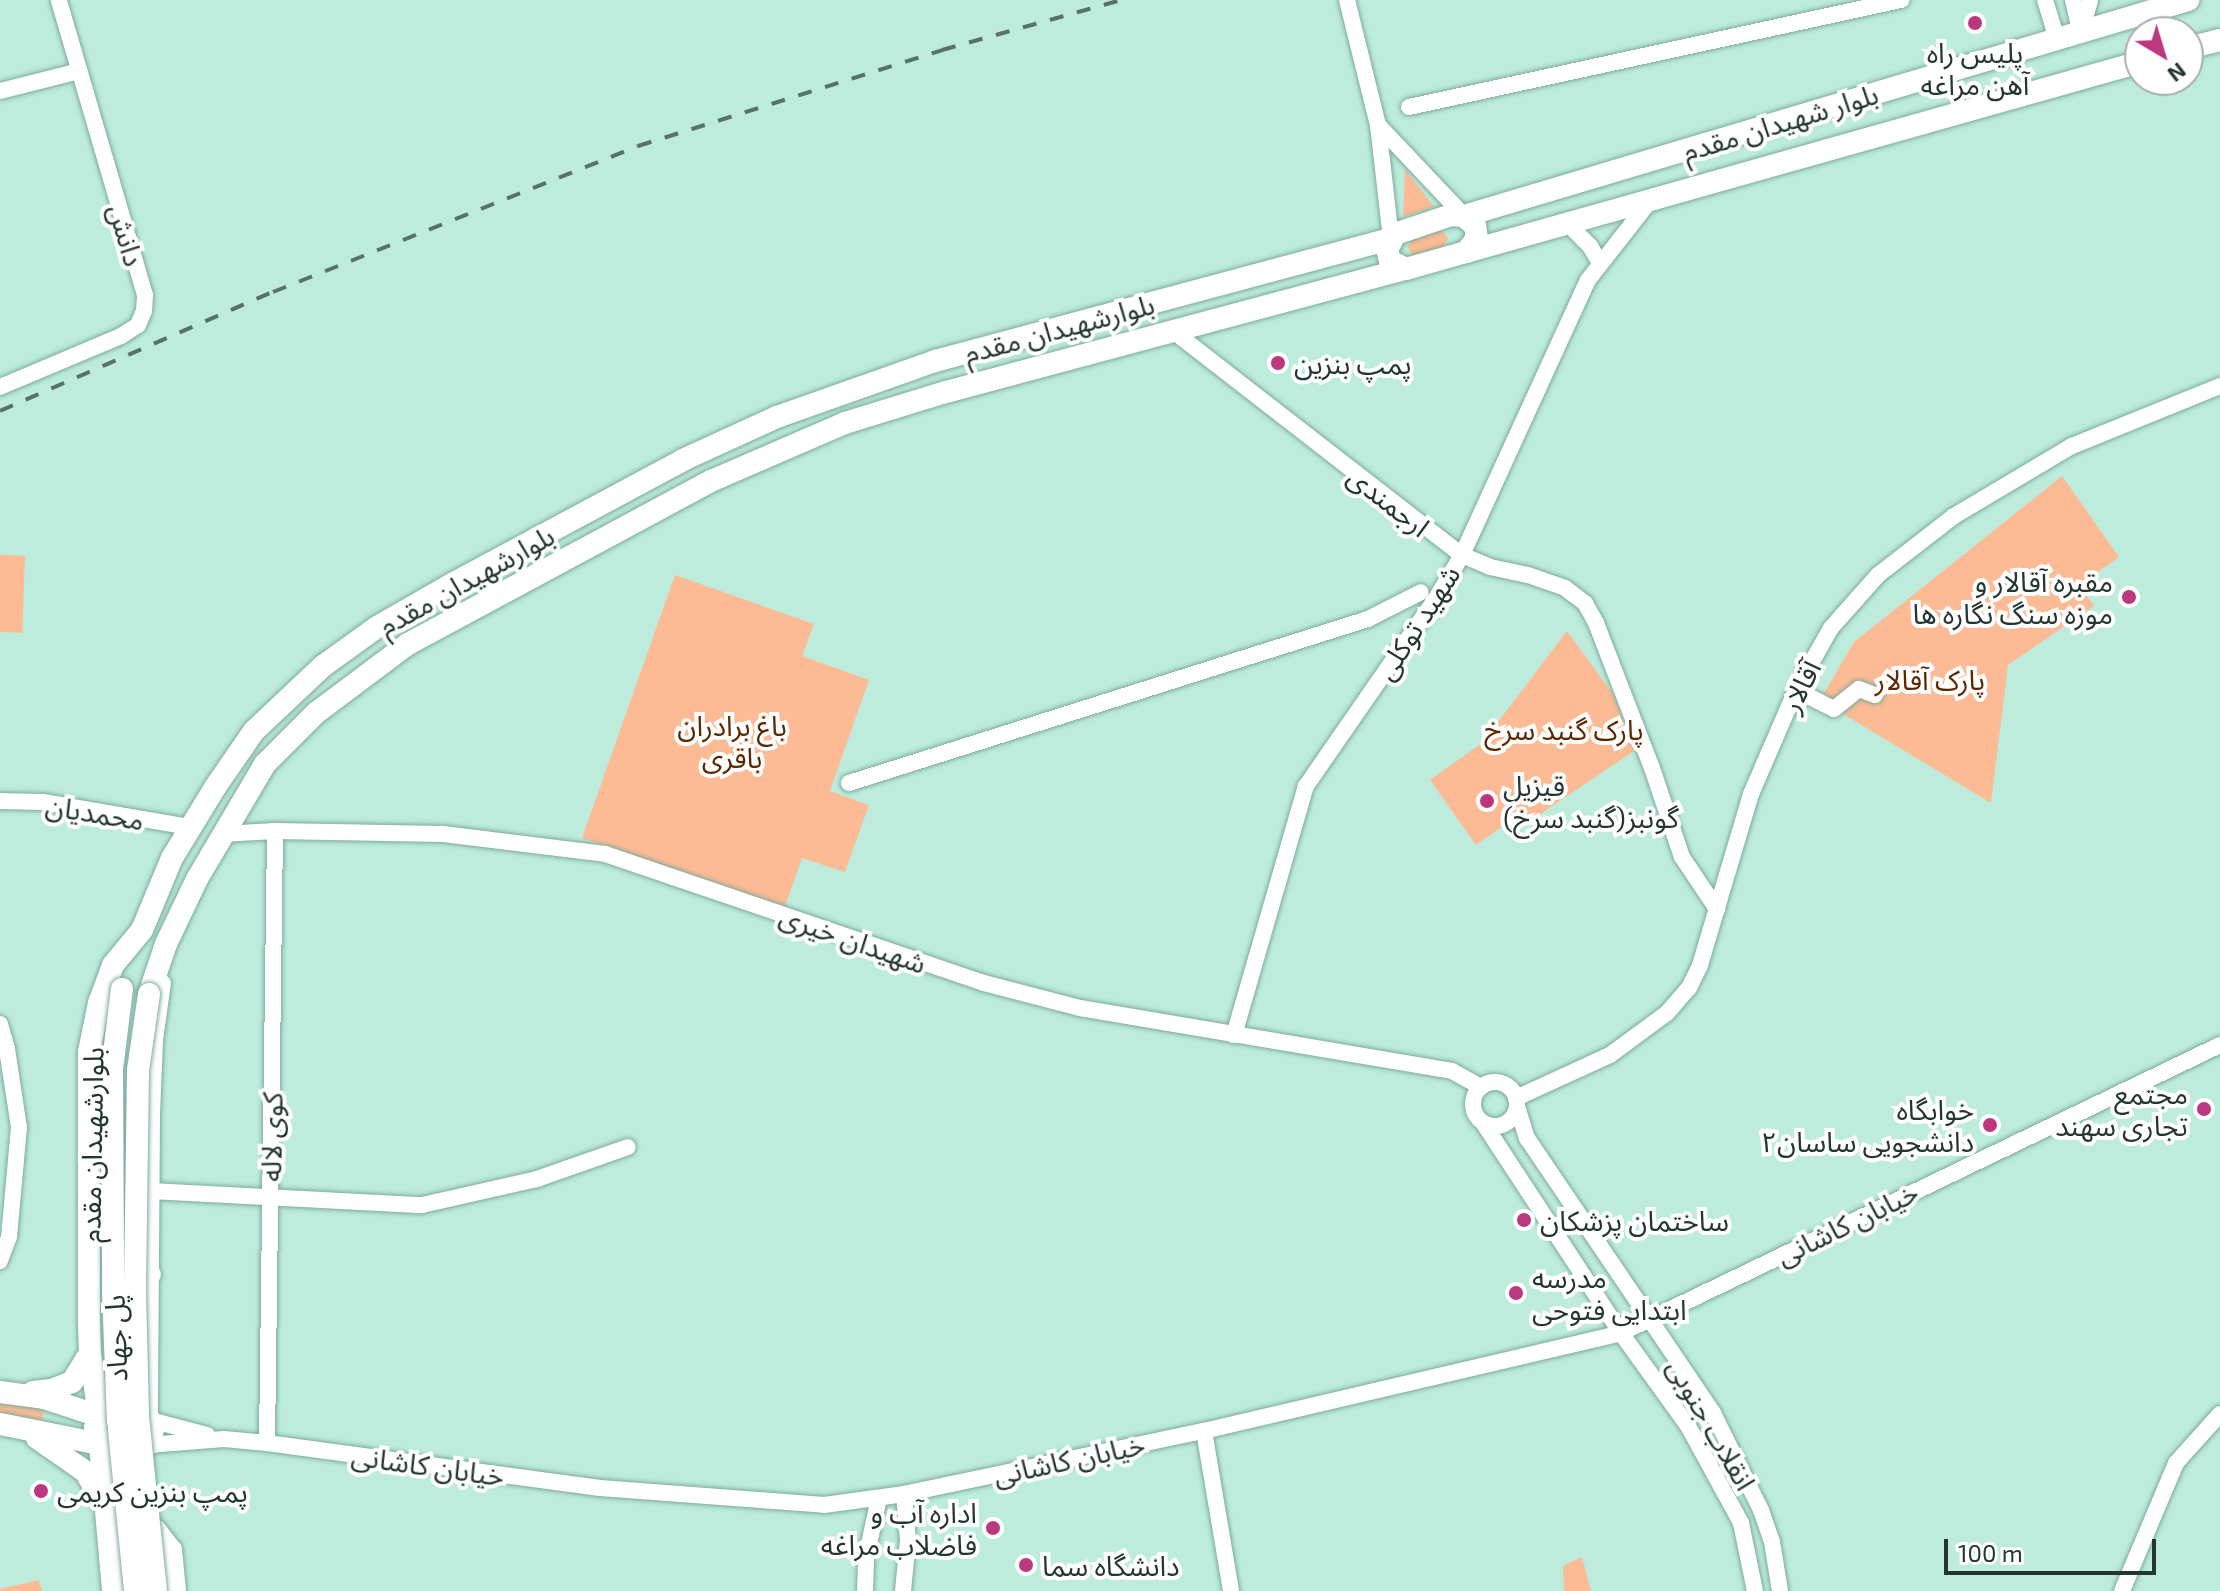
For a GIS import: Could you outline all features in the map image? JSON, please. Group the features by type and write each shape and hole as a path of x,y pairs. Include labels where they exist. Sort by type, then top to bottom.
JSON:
{"main road":[{"name":"بلوار شهیدان مقدم","path":"1391,239 1403,230 1451,215 1464,216 2188,0"},
{"name":"بلوار شهیدان مقدم","path":"1466,252 2124,66"},
{"path":"1464,216 1472,221 1477,232 1475,244 1466,252"},
{"path":"1391,239 1388,256 1395,266 1406,269"},
{"name":"بلوارشهیدان مقدم","path":"113,1591 100,1444 95,1428 99,1416 90,1353 89,1052 99,1003 113,965 142,930 189,827 254,731 323,666 366,635 452,584 713,445 861,385 935,361 1391,239"},
{"name":"بلوارشهیدان مقدم","path":"166,944 222,834 265,764 316,713 363,675 408,644 486,600 686,494 845,423 946,392 1466,252"},
{"name":"پل جهاد","path":"135,1591 118,1420 113,1291 112,1069 122,989 142,930"},
{"name":"پل جهاد","path":"156,1591 138,1417 135,1292 138,1070 149,994 166,944"},
{"path":"89,1278 102,1293 117,1299 135,1292 150,1274"},
{"path":"6,1393 52,1390 72,1382 90,1353"},
{"path":"1,1424 100,1444 137,1448 148,1445 154,1435 150,1420 128,1414 99,1416 44,1398 6,1393"},
{"path":"31,1429 47,1427 52,1422 52,1407 44,1398"},
{"path":"1,1424 47,1442 79,1466 96,1489 104,1509"},
{"path":"109,1567 112,1543 131,1527 156,1531 171,1550 175,1591"}],"street":[{"name":"دانش","path":"0,387 121,336 138,325 144,311 145,295 59,0"},
{"path":"1347,0 1378,125 1391,239"},
{"path":"1409,107 1901,0"},
{"path":"2045,0 2057,39"},
{"path":"2073,0 2081,32"},
{"path":"2081,32 2090,0"},
{"path":"0,91 79,71"},
{"path":"1378,125 1464,216"},
{"name":"شهید توکلی","path":"1234,1035 1306,786 1435,600 1462,555 1588,280 1652,198"},
{"path":"1566,222 1590,246 1600,263"},
{"name":"ارجمندی","path":"1181,330 1182,338 1462,555 1490,567 1528,575 1565,588 1585,603 1596,623 1652,768 1682,857 1717,909"},
{"name":"آقالار","path":"1516,1102 1610,1055 1667,1013 1689,988 1700,965 1751,794 1796,690 1831,628 1878,575 1954,516 2072,446 2220,386"},
{"path":"849,783 1368,619 1421,592"},
{"path":"1796,690 1834,709 1859,689 1875,695"},
{"name":"محمدیان","path":"0,801 43,802 189,827"},
{"name":"شهیدان خیری","path":"222,834 275,831 443,834 605,854 984,983 1080,1008 1452,1071 1481,1087"},
{"name":"کوی لاله","path":"267,1443 275,831"},
{"path":"150,1420 155,1040 166,944"},
{"path":"0,1024 19,1127 9,1237 0,1261"},
{"name":"خیابان کاشانی","path":"150,1420 224,1439 600,1488 824,1505 904,1494 1204,1431 1621,1333 2220,1045"},
{"path":"1501,1083 1516,1102 1505,1124 1484,1124 1472,1106 1481,1087 1501,1083"},
{"name":"انقلاب جنوبی","path":"1516,1102 1527,1138 1713,1413 1761,1510 1772,1542 1780,1591"},
{"name":"انقلاب جنوبی","path":"1484,1124 1621,1333 1688,1426 1741,1523 1755,1591"},
{"path":"151,1191 270,1195 357,1205 422,1205 537,1179 628,1147"},
{"path":"1688,1426 1698,1411 1713,1413"},
{"path":"2122,1591 2176,1463 2220,1414"},
{"path":"1204,1431 1231,1591"},
{"name":"خیابان کاشانی","path":"148,1445 224,1439"},
{"path":"903,1591 908,1540 904,1494"},
{"path":"865,1591 866,1558 879,1498"}],"green space":[{"path":"1405,169 1434,207 1403,217"},
{"path":"1441,229 1448,238 1442,250 1420,257 1412,255 1408,247 1415,236"},
{"name":"پارک آقالار","path":"2062,476 2119,557 2080,585 2094,606 2008,665 1991,803 1835,709 1816,707 1854,642"},
{"path":"0,555 25,556 22,633 0,632"},
{"name":"باغ برادران باقری","path":"675,575 814,624 802,656 869,680 830,791 869,805 845,872 802,858 784,909 582,838"},
{"name":"پارک گنبد سرخ","path":"1567,631 1615,697 1634,751 1512,833 1503,826 1476,845 1430,780 1482,743"},
{"path":"0,1400 44,1407 42,1423 0,1418"},
{"path":"1582,1557 1591,1591 1564,1591 1563,1566"},
{"path":"39,1580 42,1591 0,1591 0,1589"}],"railway":[{"path":"0,411 273,292 638,146 942,50 1121,0"}],"place":[{"name":"پلیس راه آهن مراغه","path":"1975,23"},
{"name":"پمپ بنزین","path":"1278,363"},
{"name":"مقبره آقالار و موزه سنگ نگاره ها","path":"2129,597"},
{"name":"قیزیل گونبز(گنبد سرخ)","path":"1487,801"},
{"name":"مجتمع تجاری سهند","path":"2204,1109"},
{"name":"خوابگاه دانشجویی ساسان۲","path":"1990,1125"},
{"name":"ساختمان پزشکان","path":"1524,1220"},
{"name":"مدرسه ابتدایی فتوحی","path":"1516,1293"},
{"name":"پمپ بنزین کریمی","path":"41,1491"},
{"name":"اداره آب و فاضلاب مراغه","path":"993,1528"},
{"name":"دانشگاه سما","path":"1026,1565"}]}
